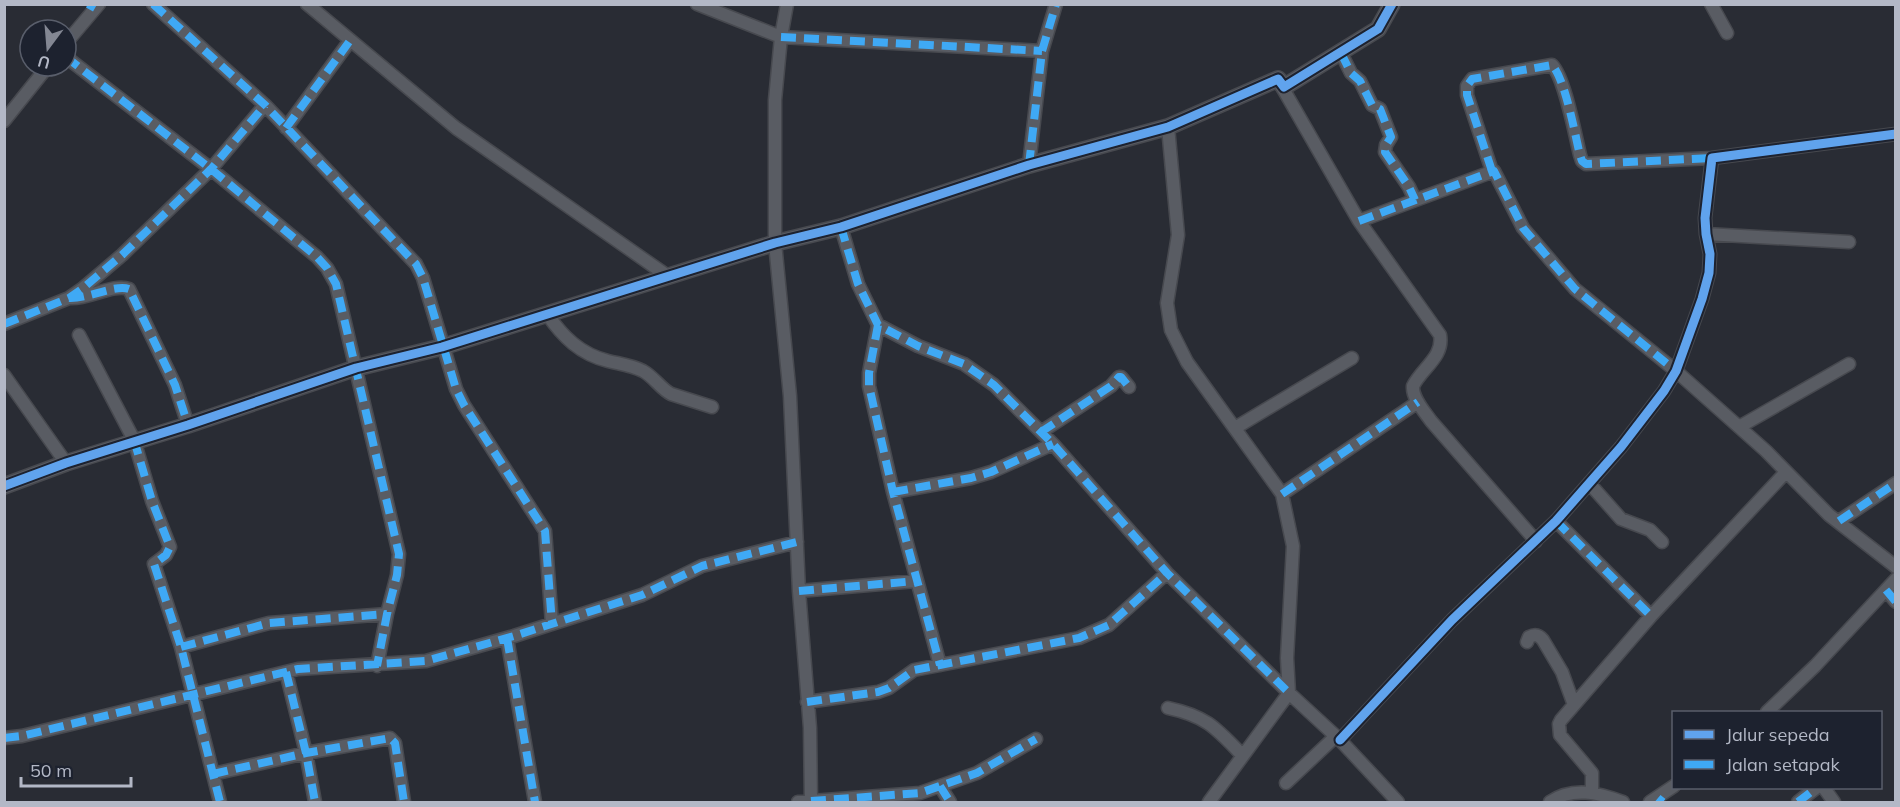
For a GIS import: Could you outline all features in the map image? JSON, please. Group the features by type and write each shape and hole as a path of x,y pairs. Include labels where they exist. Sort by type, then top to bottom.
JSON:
{"street":[{"path":"153,4 265,105 416,264 423,278 456,389 545,531 552,624"},
{"path":"307,4 456,128 669,277"},
{"path":"698,4 781,37 1042,51"},
{"path":"787,4 781,37 775,111 775,243 790,396 799,591 810,728 811,802"},
{"path":"1029,165 1042,51 1056,4"},
{"path":"1278,79 1284,87 1378,28 1392,4"},
{"path":"1711,4 1727,33"},
{"path":"78,27 94,6"},
{"path":"286,128 350,42"},
{"path":"1341,52 1351,73 1360,81 1372,105 1380,109 1391,137 1385,152 1409,187 1415,200"},
{"path":"1896,134 1712,158 1586,164 1582,161 1564,94 1556,69 1552,65 1486,75 1472,79 1467,86 1467,95 1492,171 1497,173 1523,228 1575,289 1676,371 1740,427 1829,515 1896,567"},
{"path":"78,66 212,169 317,257 327,268 336,284 399,554 397,575 387,614 378,666"},
{"path":"4,121 38,78"},
{"path":"4,486 134,440 188,425 356,368 442,346 775,243 841,227 1029,165 1168,126 1278,79"},
{"path":"1278,79 1359,221 1440,335 1441,347 1438,354 1413,386 1412,391 1418,402 1431,421 1536,541"},
{"path":"4,324 69,298 122,255 212,169 265,105"},
{"path":"1168,126 1178,235 1167,303 1171,330 1187,362 1282,494 1293,546 1287,658 1289,693 1209,802"},
{"path":"1286,783 1338,738 1452,620 1556,521 1642,419 1676,371 1702,299 1708,273 1710,254 1705,218 1712,158"},
{"path":"1359,221 1492,171"},
{"path":"841,227 858,284 878,325 918,346 964,364 994,384 1053,444 1167,573 1338,738 1398,802"},
{"path":"1706,234 1849,242"},
{"path":"69,298 81,298 121,288 129,289 175,385 188,425"},
{"path":"547,314 562,335 573,345 602,360 634,367 656,379 665,391 671,394 712,407"},
{"path":"878,325 869,373 869,386 893,492 940,665"},
{"path":"79,335 134,440 152,501 170,547 166,555 154,564 181,647 220,802"},
{"path":"1234,428 1352,358"},
{"path":"1740,427 1849,364"},
{"path":"4,375 66,463"},
{"path":"1041,432 1111,386 1119,377 1129,387"},
{"path":"1282,494 1418,402"},
{"path":"893,492 971,478 991,472 1053,444"},
{"path":"1592,792 1592,773 1560,735 1561,720 1651,616 1786,472"},
{"path":"1589,483 1621,519 1650,530 1662,542"},
{"path":"1839,521 1896,483"},
{"path":"1556,521 1651,616"},
{"path":"4,738 22,736 298,669 378,666 426,661 642,595 702,566 797,542"},
{"path":"807,702 878,692 889,688 914,670 1079,638 1097,632 1109,626 1167,573"},
{"path":"1770,711 1896,579"},
{"path":"799,591 916,581"},
{"path":"1886,591 1896,602"},
{"path":"181,647 269,623 387,614"},
{"path":"1527,642 1529,636 1533,635 1540,636 1543,640 1562,672 1574,705"},
{"path":"507,638 535,802"},
{"path":"286,672 306,753 315,802"},
{"path":"1168,708 1208,722 1242,755"},
{"path":"213,774 306,753 390,738 395,743 404,802"},
{"path":"798,802 920,793 977,773 1036,739"},
{"path":"940,786 950,802"},
{"path":"1657,801 1672,788"},
{"path":"1798,802 1815,789"},
{"path":"1825,789 1834,802"},
{"path":"1550,802 1569,794 1592,792 1623,802"}],"marked path":[{"path":"88,4 95,8"},
{"path":"153,4 265,105 416,264 423,278 456,389 545,531 552,624"},
{"path":"1029,165 1042,51 1056,4"},
{"path":"781,37 1042,51"},
{"path":"286,128 349,42"},
{"path":"1341,53 1351,73 1360,81 1372,105 1380,109 1391,137 1385,152 1409,187 1415,200"},
{"path":"1492,171 1467,95 1467,86 1472,79 1552,65 1561,82 1580,155 1586,164 1712,158"},
{"path":"78,66 211,169 317,257 327,268 336,284 399,554 397,575 377,666"},
{"path":"4,324 69,298 82,289 122,255 211,169 265,105"},
{"path":"1359,221 1494,171 1523,228 1575,289 1676,371"},
{"path":"841,227 858,284 878,325 918,346 964,364 994,385 1053,444 1167,573 1289,693"},
{"path":"69,298 116,288 129,289 175,385 188,425"},
{"path":"878,325 869,373 869,386 893,492 940,665"},
{"path":"1041,432 1111,386 1119,377 1129,387"},
{"path":"1282,494 1418,402"},
{"path":"134,440 152,501 170,547 166,555 154,564 181,647 220,802"},
{"path":"893,492 971,478 991,472 1053,444"},
{"path":"1839,521 1896,483"},
{"path":"1556,521 1651,616"},
{"path":"4,738 22,736 298,669 426,661 514,636 642,595 702,566 797,542"},
{"path":"807,702 878,692 889,688 914,670 1079,638 1109,625 1167,573"},
{"path":"799,591 916,581"},
{"path":"1886,590 1896,602"},
{"path":"181,647 269,623 387,614"},
{"path":"507,638 535,802"},
{"path":"286,672 306,753 315,802"},
{"path":"213,774 306,753 390,738 395,743 404,802"},
{"path":"811,801 920,793 977,773 1036,739"},
{"path":"940,786 950,802"},
{"path":"1798,802 1815,789"},
{"path":"1658,798 1663,802"}],"cycle path":[{"path":"4,486 66,463 188,425 356,368 442,347 775,243 841,227 1029,165 1168,127 1278,79 1284,87 1378,29 1392,4"},
{"path":"1340,740 1452,620 1556,521 1621,447 1664,391 1676,371 1709,273 1710,254 1705,218 1712,158 1896,134"}]}
